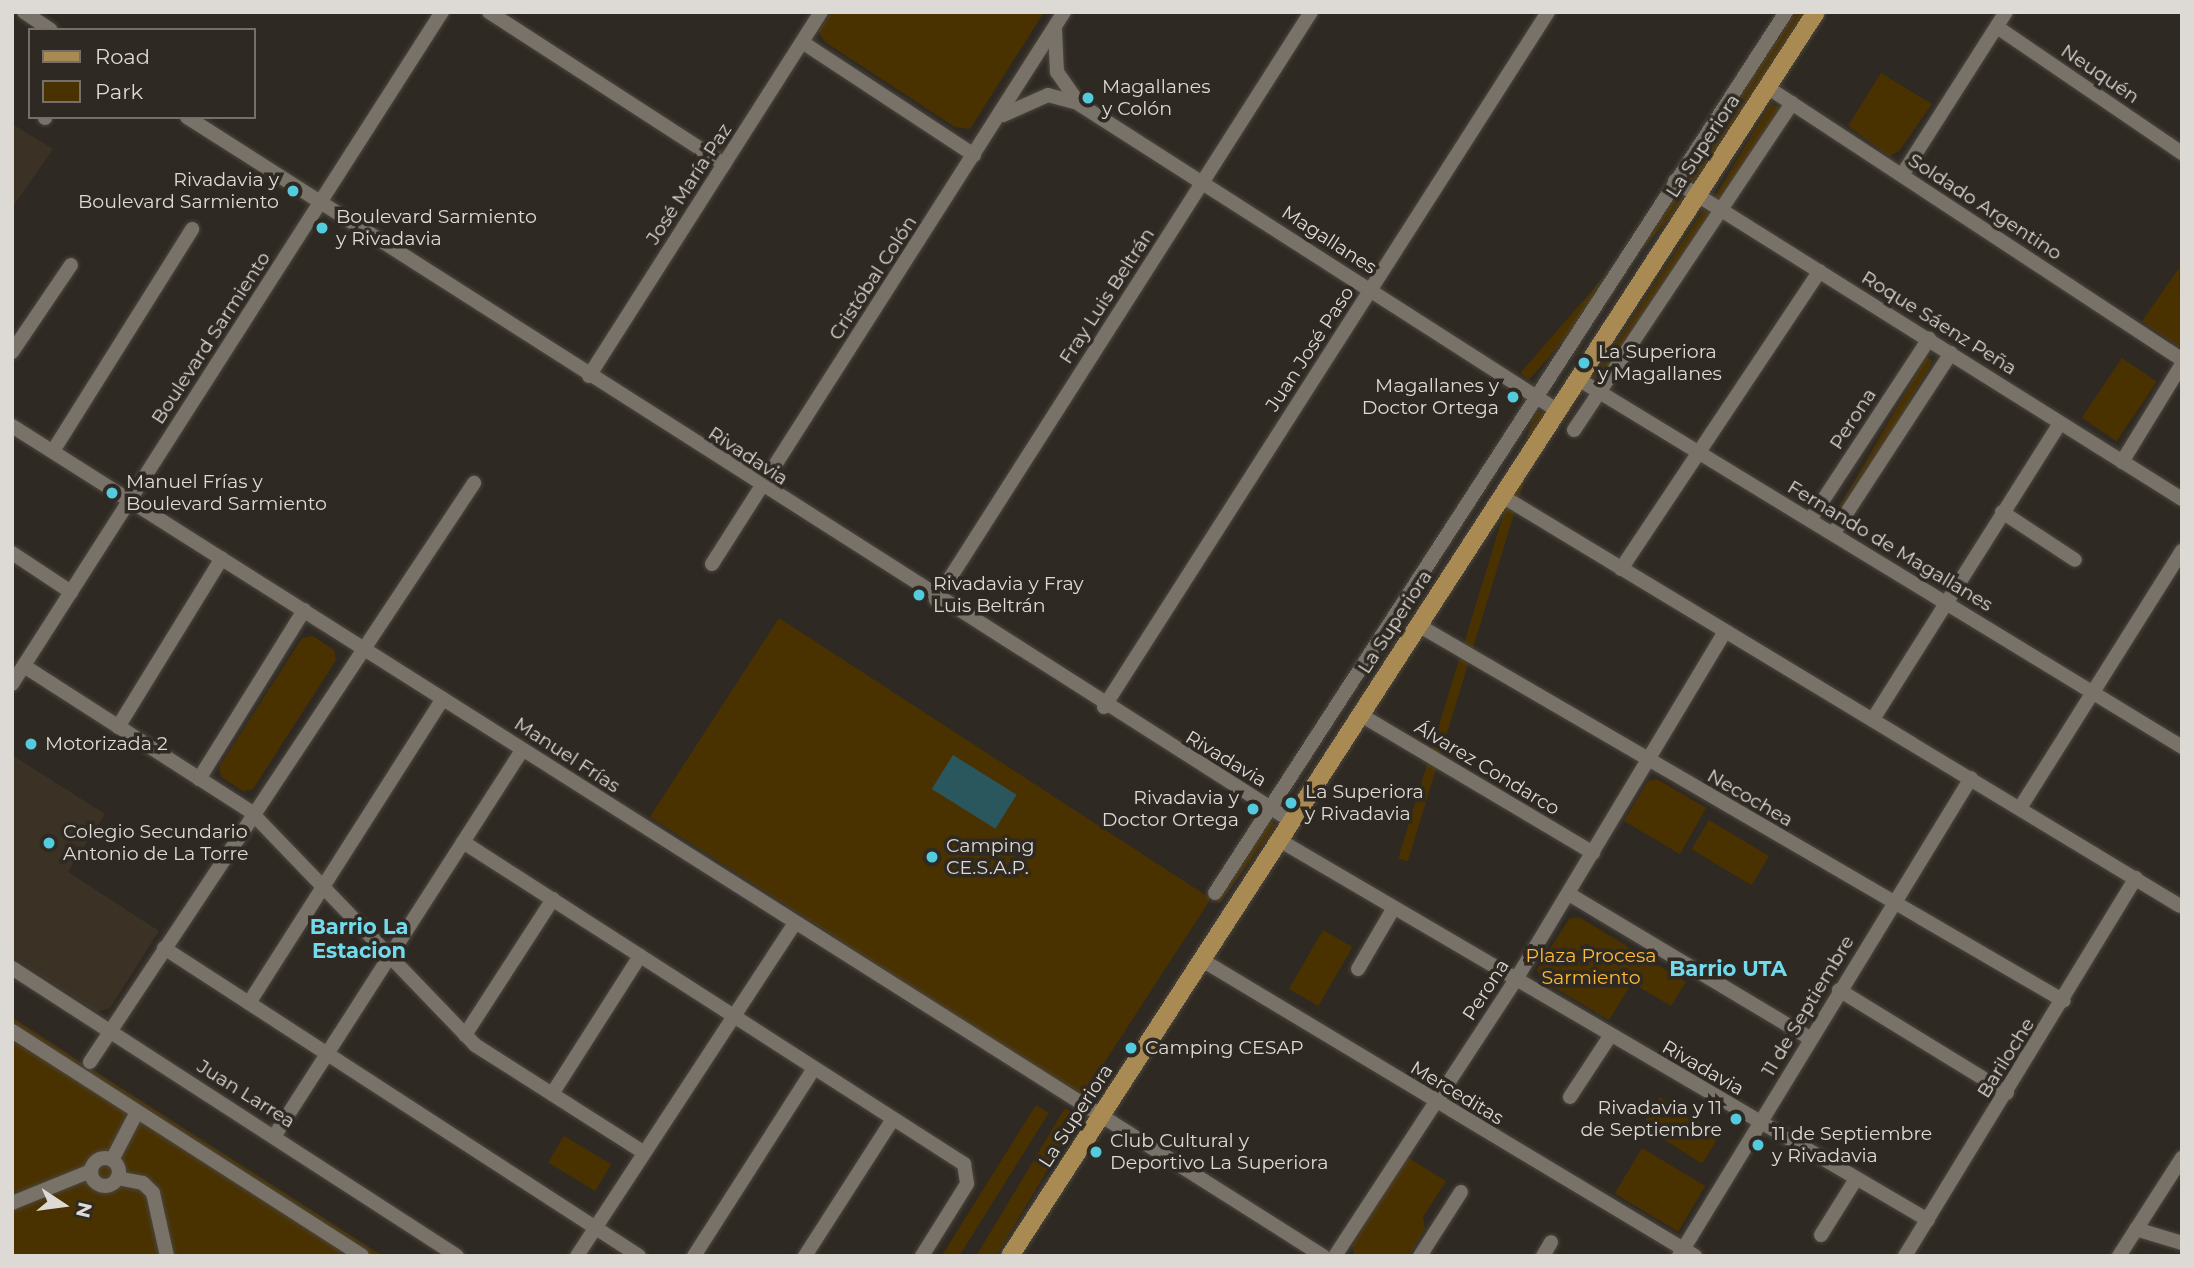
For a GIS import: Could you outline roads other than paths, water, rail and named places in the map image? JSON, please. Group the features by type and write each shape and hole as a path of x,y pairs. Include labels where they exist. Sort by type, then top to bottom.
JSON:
{"main road":[{"name":"La Superiora","path":"1010,1256 1816,12"}],"street":[{"path":"24,12 48,28"},
{"name":"Boulevard Sarmiento","path":"12,684 442,12"},
{"path":"489,12 724,164"},
{"name":"José María Paz","path":"589,376 821,12"},
{"name":"Cristóbal Colón","path":"712,565 1064,12"},
{"name":"Fray Luis Beltrán","path":"936,600 1311,12"},
{"name":"Juan José Paso","path":"1104,707 1548,12"},
{"path":"1215,893 1786,12"},
{"path":"1902,175 2006,12"},
{"name":"Magallanes","path":"1056,26 1057,72 1079,104"},
{"name":"Neuquén","path":"1997,27 2182,153"},
{"path":"802,42 974,155"},
{"name":"Soldado Argentino","path":"1767,87 2182,362"},
{"name":"Magallanes","path":"996,121 1040,97 1079,104 1558,410"},
{"path":"1574,430 1792,103"},
{"name":"Rivadavia","path":"190,119 936,600 1291,821"},
{"name":"Roque Sáenz Peña","path":"1675,181 2182,499"},
{"path":"53,451 192,229"},
{"path":"12,352 71,265"},
{"path":"1621,569 1820,271"},
{"name":"Perona","path":"1810,520 1929,339"},
{"path":"1833,534 1951,353"},
{"path":"2122,462 2182,362"},
{"name":"Fernando de Magallanes","path":"1578,379 2182,747"},
{"path":"1873,719 1944,601 2060,423"},
{"name":"Manuel Frías","path":"12,426 131,499 794,924 1323,1256"},
{"path":"90,1062 360,646 474,482"},
{"path":"1502,496 2180,906"},
{"path":"2002,512 2075,560"},
{"path":"2020,808 2091,691 2182,551"},
{"path":"12,553 71,592"},
{"path":"118,727 222,558"},
{"path":"199,779 304,610"},
{"name":"Necochea","path":"1418,625 2064,1001"},
{"name":"Perona","path":"1335,1256 1515,981 1725,631"},
{"path":"24,666 251,812 324,884 466,1035 643,1152"},
{"path":"249,1003 443,698"},
{"name":"Álvarez Condarco","path":"1361,715 1593,853"},
{"path":"275,1135 522,750"},
{"name":"11 de Septiembre","path":"1686,1254 1810,1038 1971,778"},
{"name":"Rivadavia","path":"1279,840 1759,1124 1928,1220"},
{"path":"463,842 893,1119 969,1174 922,1256"},
{"name":"Bariloche","path":"1905,1256 2064,1001 2136,878"},
{"path":"1569,894 1810,1038"},
{"path":"466,1035 552,900"},
{"path":"1358,970 1393,909"},
{"path":"577,1256 794,924"},
{"path":"164,948 639,1256"},
{"path":"552,1094 640,956"},
{"name":"Merceditas","path":"1202,960 1686,1254"},
{"name":"Juan Larrea","path":"12,968 275,1135 457,1256"},
{"path":"1839,990 2007,1093"},
{"path":"12,1031 362,1256"},
{"path":"1570,1097 1609,1036"},
{"path":"694,1256 814,1068"},
{"path":"117,1178 112,1160 137,1112"},
{"path":"805,1256 893,1119"},
{"path":"2119,1256 2182,1158"},
{"path":"12,1203 91,1171 99,1160 112,1160"},
{"path":"91,1171 101,1185 117,1178 143,1183 153,1193 167,1256"},
{"path":"1821,1235 1856,1179"},
{"path":"1420,1256 1461,1192"},
{"path":"2136,1228 2182,1243"},
{"path":"1543,1256 1551,1242"}],"water":[{"path":"953,755 1017,795 995,829 932,789"}],"place":[{"name":"Magallanes y Colón","path":"1088,98"},
{"name":"Rivadavia y Boulevard Sarmiento","path":"293,191"},
{"name":"Boulevard Sarmiento y Rivadavia","path":"322,228"},
{"name":"La Superiora y Magallanes","path":"1584,363"},
{"name":"Magallanes y Doctor Ortega","path":"1513,397"},
{"name":"Manuel Frías y Boulevard Sarmiento","path":"112,493"},
{"name":"Rivadavia y Fray Luis Beltrán","path":"919,595"},
{"name":"Motorizada 2","path":"31,744"},
{"name":"La Superiora y Rivadavia","path":"1291,803"},
{"name":"Rivadavia y Doctor Ortega","path":"1253,809"},
{"name":"Colegio Secundario Antonio de La Torre","path":"49,843"},
{"name":"Camping CE.S.A.P.","path":"932,857"},
{"name":"Camping CESAP","path":"1131,1048"},
{"name":"Rivadavia y 11 de Septiembre","path":"1736,1119"},
{"name":"11 de Septiembre y Rivadavia","path":"1758,1145"},
{"name":"Club Cultural y Deportivo La Superiora","path":"1096,1152"}],"district":[{"name":"Barrio La Estacion","path":"359,939"},
{"name":"Barrio UTA","path":"1728,969"}],"park label":[{"name":"Plaza Procesa Sarmiento","path":"1591,967"}]}
